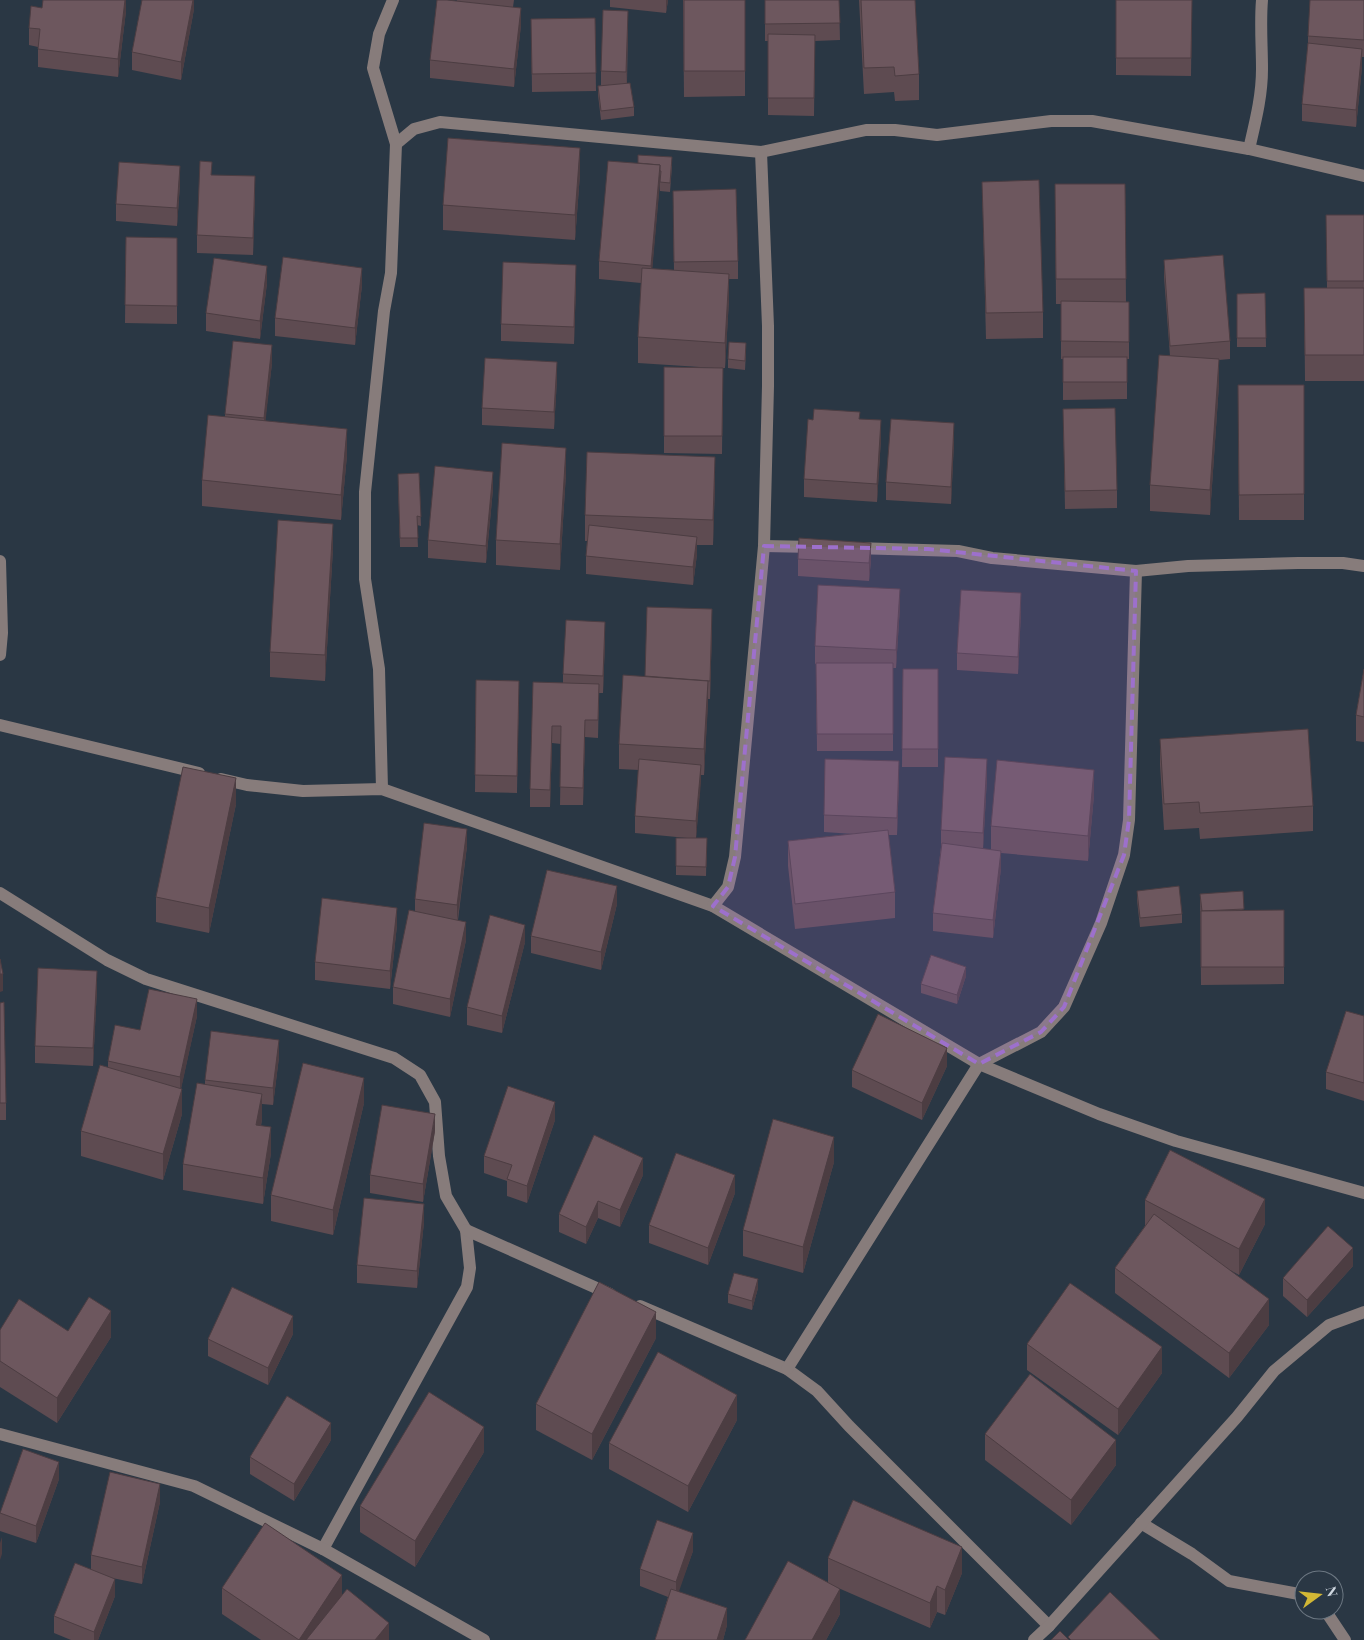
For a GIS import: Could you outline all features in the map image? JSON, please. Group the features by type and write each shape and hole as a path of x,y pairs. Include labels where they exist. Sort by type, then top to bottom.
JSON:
{"street":[{"path":"382,789 379,669 365,579 366,492 384,311 391,273 396,144 374,68 378,34 393,0"},
{"path":"1249,149 1260,98 1262,0"},
{"path":"396,144 414,129 440,122 761,152 866,130 895,130 938,135 1051,121 1092,121 1249,149 1364,176"},
{"path":"713,906 728,887 735,857 764,546 768,326 761,152"},
{"path":"764,546 822,547"},
{"path":"841,547 958,551 992,558 1136,571 1188,566 1288,563 1343,563 1364,566"},
{"path":"0,561 2,633 0,655"},
{"path":"787,1369 979,1064 1041,1032 1064,1007 1100,923 1124,855 1129,820 1136,571"},
{"path":"0,725 247,785 303,791 382,789 713,906 979,1064 1099,1114 1176,1142 1364,1193"},
{"path":"0,894 107,960 146,979 394,1058 420,1075 435,1102 439,1156 446,1196 466,1230 470,1268 467,1287 323,1549"},
{"path":"466,1230 787,1369 818,1391 849,1426 1049,1626"},
{"path":"1034,1640 1049,1626 1237,1417 1274,1371 1329,1325 1364,1312"},
{"path":"0,1434 194,1486 323,1549 484,1640"},
{"path":"1142,1523 1192,1554 1229,1581 1294,1594"},
{"path":"1332,1620 1345,1640"}],"highlighted area":[{"path":"764,546 928,549 1136,571 1129,820 1124,855 1064,1007 1041,1032 979,1064 713,906 728,887 735,857"}],"building":[{"path":"43,0 125,0 118,59 38,49 40,29 29,28 31,6 42,8"},
{"path":"142,0 193,0 181,62 132,52"},
{"path":"437,0 521,8 514,69 430,60"},
{"path":"684,0 745,0 745,71 684,71"},
{"path":"765,0 839,0 840,23 765,24"},
{"path":"861,0 915,0 919,74 895,76 894,67 864,68"},
{"path":"1116,0 1192,0 1191,58 1116,58"},
{"path":"1310,0 1364,0 1364,40 1308,36"},
{"path":"603,10 628,11 626,72 601,71"},
{"path":"595,18 596,73 532,74 531,19"},
{"path":"768,34 815,35 814,98 768,98"},
{"path":"1308,43 1362,49 1356,110 1302,104"},
{"path":"630,83 634,107 601,111 598,86"},
{"path":"448,138 580,148 575,215 443,205"},
{"path":"638,155 672,157 670,183 660,182 660,165 638,163"},
{"path":"200,161 212,162 211,175 255,176 253,238 197,235"},
{"path":"608,161 660,165 651,266 599,261"},
{"path":"119,162 180,166 177,208 116,204"},
{"path":"1039,180 1043,312 986,313 982,182"},
{"path":"1055,184 1125,184 1126,279 1056,279"},
{"path":"736,189 738,261 674,262 673,191"},
{"path":"1326,215 1364,215 1364,281 1327,281"},
{"path":"126,237 177,238 177,306 125,305"},
{"path":"1223,255 1230,341 1170,346 1164,260"},
{"path":"283,257 362,268 355,328 275,318"},
{"path":"214,258 267,266 260,321 206,313"},
{"path":"503,262 576,265 574,327 501,324"},
{"path":"642,268 729,274 725,343 638,337"},
{"path":"1304,288 1364,288 1364,355 1305,355"},
{"path":"1265,293 1266,338 1237,338 1237,294"},
{"path":"1061,301 1129,302 1129,342 1061,341"},
{"path":"233,341 272,345 264,418 225,414"},
{"path":"729,342 746,343 745,361 728,359"},
{"path":"1159,355 1219,359 1210,490 1150,485"},
{"path":"1063,357 1127,357 1127,382 1063,382"},
{"path":"485,358 557,362 554,412 482,408"},
{"path":"664,367 723,368 722,436 664,436"},
{"path":"1238,385 1304,385 1304,494 1239,495"},
{"path":"1115,408 1117,490 1065,491 1063,409"},
{"path":"814,409 860,412 859,419 881,420 877,484 804,479 808,419 813,420"},
{"path":"208,415 347,429 341,495 202,480"},
{"path":"891,419 954,423 951,487 886,482"},
{"path":"502,443 566,448 560,544 496,540"},
{"path":"587,452 715,457 713,520 585,515"},
{"path":"435,466 493,472 486,546 428,540"},
{"path":"419,473 421,517 417,516 418,538 400,538 398,474"},
{"path":"278,520 333,524 325,655 270,652"},
{"path":"589,525 697,537 693,567 586,556"},
{"path":"799,538 871,543 869,563 798,559"},
{"path":"818,585 900,589 896,650 815,646"},
{"path":"961,590 1021,593 1018,657 957,653"},
{"path":"647,607 712,609 710,681 645,676"},
{"path":"566,620 605,622 603,676 563,674"},
{"path":"816,663 893,663 893,734 817,734"},
{"path":"903,669 938,669 938,749 902,749"},
{"path":"1364,669 1364,717 1356,715"},
{"path":"623,675 708,681 704,749 619,744"},
{"path":"476,680 519,681 517,776 475,775"},
{"path":"533,682 599,684 598,720 585,720 583,788 560,787 561,726 552,726 550,790 530,789"},
{"path":"1308,729 1313,806 1200,813 1199,802 1164,804 1160,739"},
{"path":"945,757 987,759 983,833 941,830"},
{"path":"639,759 701,765 696,821 635,816"},
{"path":"825,759 899,761 897,818 824,815"},
{"path":"997,760 1094,770 1088,836 991,826"},
{"path":"183,767 236,778 209,908 156,897"},
{"path":"424,823 467,829 457,905 415,899"},
{"path":"888,830 895,892 795,904 788,841"},
{"path":"676,838 707,838 706,867 676,866"},
{"path":"942,843 1001,851 993,920 933,913"},
{"path":"547,870 617,886 601,952 531,936"},
{"path":"1179,886 1182,914 1140,918 1137,891"},
{"path":"1243,891 1244,909 1202,911 1200,894"},
{"path":"322,898 397,908 390,971 315,962"},
{"path":"409,910 466,922 450,999 393,987"},
{"path":"1284,910 1284,967 1201,967 1201,911"},
{"path":"490,915 525,925 502,1016 467,1007"},
{"path":"931,955 966,967 957,995 921,984"},
{"path":"0,959 3,974 0,974"},
{"path":"38,968 97,971 93,1048 35,1046"},
{"path":"149,989 197,999 180,1077 108,1061 115,1025 140,1030"},
{"path":"4,1002 6,1103 0,1103 0,1003"},
{"path":"1346,1011 1364,1016 1364,1083 1326,1072"},
{"path":"878,1014 947,1048 922,1103 852,1070"},
{"path":"211,1031 279,1040 273,1088 205,1080"},
{"path":"303,1063 364,1078 333,1210 271,1195"},
{"path":"100,1065 182,1089 163,1154 81,1131"},
{"path":"197,1083 262,1094 256,1125 271,1127 263,1178 183,1164"},
{"path":"508,1086 555,1102 527,1186 507,1179 512,1165 484,1156"},
{"path":"382,1105 435,1114 423,1184 370,1175"},
{"path":"773,1119 834,1137 803,1247 743,1230"},
{"path":"594,1135 643,1158 620,1210 598,1201 586,1227 559,1214"},
{"path":"1170,1150 1265,1199 1239,1249 1145,1200"},
{"path":"676,1153 735,1175 708,1248 649,1225"},
{"path":"364,1198 424,1204 417,1271 357,1265"},
{"path":"1154,1214 1269,1299 1229,1353 1115,1268"},
{"path":"1328,1226 1353,1248 1307,1300 1283,1278"},
{"path":"734,1273 758,1279 752,1301 728,1294"},
{"path":"599,1282 656,1312 592,1434 536,1404"},
{"path":"1070,1283 1162,1347 1118,1409 1027,1344"},
{"path":"232,1287 293,1316 268,1368 208,1339"},
{"path":"89,1297 111,1311 57,1398 0,1361 0,1330 19,1299 68,1331"},
{"path":"658,1352 737,1395 688,1486 609,1443"},
{"path":"1030,1374 1116,1440 1071,1500 985,1434"},
{"path":"429,1392 484,1427 415,1541 360,1506"},
{"path":"287,1396 331,1423 294,1484 250,1457"},
{"path":"23,1449 59,1462 36,1526 0,1513"},
{"path":"110,1472 160,1484 142,1567 91,1555"},
{"path":"853,1500 962,1547 945,1590 937,1586 930,1603 828,1558"},
{"path":"657,1520 693,1533 676,1582 640,1569"},
{"path":"265,1523 342,1575 299,1640 222,1588"},
{"path":"788,1561 840,1589 812,1640 745,1640"},
{"path":"75,1563 115,1579 94,1632 54,1616"},
{"path":"347,1589 389,1623 375,1640 306,1640"},
{"path":"671,1589 727,1608 717,1640 655,1640"},
{"path":"1110,1592 1160,1640 1071,1640 1068,1637"},
{"path":"1060,1631 1069,1640 1051,1640"}]}
